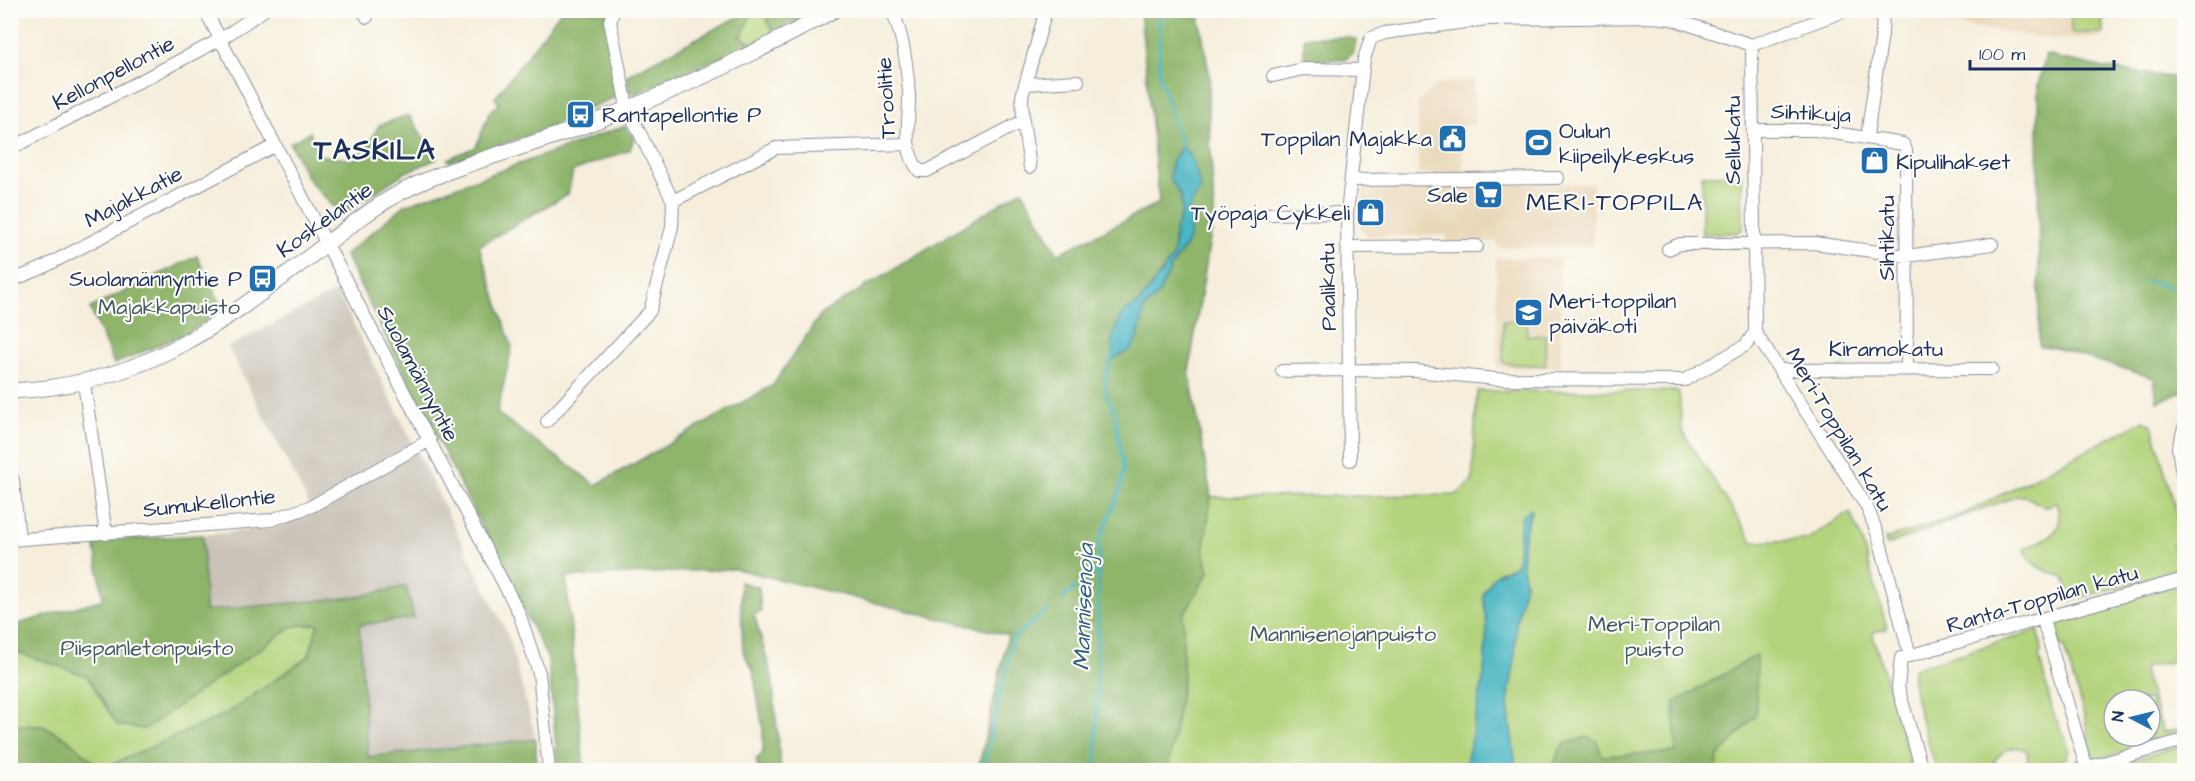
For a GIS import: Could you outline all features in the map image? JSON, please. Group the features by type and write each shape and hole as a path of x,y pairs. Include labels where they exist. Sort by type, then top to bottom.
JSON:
{"main road":[{"name":"Koskelantie","path":"10,391 84,383 141,364 182,346 220,324 326,243 388,200 415,185 585,125 766,48 834,10"}],"street":[{"name":"Suolamännyntie","path":"205,10 274,146 492,557 526,631 538,673 549,771"},
{"name":"Kellonpellontie","path":"10,149 221,39 264,10"},
{"path":"548,421 650,311 672,227 672,201 627,107 610,21 614,10"},
{"path":"1030,167 1023,121 1022,96 1046,10"},
{"path":"1574,14 1672,19 1752,45 1847,10"},
{"path":"1867,136 1883,12"},
{"name":"Paalikatu","path":"1350,460 1347,213 1368,42 1380,34 1487,19 1574,14"},
{"name":"Troolitie","path":"894,15 904,50 909,96 907,144 919,171 927,171 1023,121"},
{"name":"Sellukatu","path":"1752,45 1755,332"},
{"path":"1273,76 1303,69 1363,70"},
{"path":"1025,84 1078,81"},
{"name":"Sihtikuja","path":"1753,130 1816,130 1867,136"},
{"name":"Sihtikatu","path":"1867,136 1895,141 1903,144 1906,150 1907,368"},
{"path":"672,201 776,148 907,144"},
{"name":"Majakkatie","path":"10,281 40,269 274,146"},
{"path":"1351,180 1558,178"},
{"path":"1264,214 1347,213"},
{"path":"1668,249 1680,244 1814,243 1907,256 1992,244"},
{"path":"1347,247 1477,246"},
{"path":"1282,371 1415,371 1496,379 1685,380 1746,345 1755,332"},
{"name":"Meri-Toppilan katu","path":"1755,332 1873,518 1910,656"},
{"name":"Kiramokatu","path":"1780,370 1992,369"},
{"path":"84,383 106,534"},
{"path":"2184,428 2178,448 2184,485"},
{"name":"Sumukellontie","path":"15,540 271,520 312,506 430,440"},
{"path":"10,480 13,480 15,540"},
{"name":"Ranta-Toppilan katu","path":"1910,656 2043,621 2184,579"},
{"path":"2043,621 2084,770 2184,740"},
{"path":"1910,656 1901,658 1898,687 1922,771"}],"shaded area":[{"path":"1895,10 2105,11 2104,38 2054,40 1895,14"},
{"path":"1474,79 1474,125 1463,125 1463,174 1418,174 1418,103 1437,84"},
{"path":"1593,183 1593,246 1498,247 1497,242 1447,242 1446,235 1368,236 1360,228 1361,191 1370,184"},
{"name":"Meri-toppilan päiväkoti","path":"1496,258 1560,258 1561,367 1497,368"},
{"path":"337,291 508,635 536,739 368,757 359,625 406,586 357,597 204,611 203,535 272,528 311,513 307,500 228,347"}],"green space":[{"path":"769,10 816,11 773,32 767,19"},
{"path":"1160,10 1198,11 1210,78 1208,102 1214,213 1189,371 1211,497 1456,495 1472,482 1477,391 1679,391 1682,431 1753,542 1806,540 1850,512 1861,538 1887,627 1887,629 1874,632 1873,636 1913,770 1513,770 1515,761 1508,704 1515,656 1516,623 1525,584 1522,565 1524,534 1532,511 1520,526 1517,565 1499,572 1485,600 1487,627 1484,675 1465,770 1096,770 1186,237"},
{"path":"561,11 608,11 606,16 619,96 564,118 552,127 450,162 447,159 476,147 490,111 499,104 495,98"},
{"path":"749,11 753,11 741,37 752,44 635,94 629,92 627,75"},
{"path":"753,11 769,11 767,19 773,32 752,44 741,37"},
{"path":"1140,11 1198,11 1210,78 1208,102 1214,213 1189,371 1211,497 1204,550 1209,572 1183,616 1183,680 1168,770 978,770 1008,635 736,569 566,577 584,770 558,770 548,659 345,255 405,205 625,126 634,138 630,150 573,171 568,194 479,246 512,347 497,413 596,485 773,385 821,314 1022,190 1058,254 1159,203","holes":["1182,147 1188,209 1188,242 1171,267 1159,293 1144,309 1138,338 1130,350 1121,316 1139,303 1173,257 1175,231 1182,212 1181,196 1170,179 1171,163"]},
{"path":"2071,11 2102,11 2103,33 2071,33"},
{"path":"1304,37 1356,39 1354,52 1345,60 1304,60"},
{"path":"2046,55 2105,68 2184,79 2184,191 2178,239 2184,240 2184,391 2157,402 2154,378 2055,348 2039,347 2038,85"},
{"path":"409,115 437,159 404,173 341,215 308,179 290,143 310,132 319,155 353,160 368,145 379,125"},
{"path":"1702,175 1742,175 1743,228 1737,233 1702,234"},
{"name":"Majakkapuisto","path":"197,256 223,310 189,332 114,364 90,308"},
{"path":"1503,321 1527,321 1527,336 1545,335 1546,366 1503,363"},
{"path":"2144,420 2152,425 2184,540 2172,545 2179,571 2071,600 2064,577 2035,565 2024,549 2047,538 2057,529 2059,514 2056,503 2045,507 2025,496 2017,496 1887,545 1885,539 1964,514"},
{"name":"Piispanletonpuisto","path":"203,535 205,611 357,597 406,586 414,618 359,625 368,757 536,739 536,770 11,770 11,725 43,726 66,738 102,769 228,713 309,656 318,624 293,626 145,729 117,725 87,676 11,650 11,626 103,599 94,541"},
{"path":"740,582 759,587 761,612 754,614 772,677 781,770 759,770 756,760 763,753 763,730 753,670 743,652"},
{"path":"2176,585 2184,588 2184,651 2174,652 2174,661 2144,667 2143,671 2149,688 2102,688 2102,748 2140,748 2095,760 2091,755 2085,718 2064,647 2060,645 2056,629 2057,621"},
{"path":"318,624 309,656 228,713 102,769 66,738 43,726 11,725 11,650 87,676 117,724 145,729 293,626"},
{"path":"2038,630 2042,648 2039,656 2053,712 2069,748 2067,758 2031,770 2028,768 2028,752 2014,748 2002,753 1994,761 1999,770 1937,770 1917,702 1914,668"},
{"path":"1757,655 1756,715 1718,757 1717,770 1551,770 1563,744 1587,737 1597,741 1602,756 1676,752 1674,703"},
{"path":"2184,727 2184,736 2162,742 2162,728 2163,731 2168,732"},
{"path":"2184,745 2184,770 2096,770"}],"water":[{"path":"1182,146 1192,158 1201,189 1188,209 1193,220 1188,242 1171,267 1159,293 1144,309 1138,338 1130,350 1113,359 1112,339 1121,315 1139,303 1173,257 1175,231 1182,212 1181,196 1170,179 1171,163"},
{"path":"1531,508 1524,534 1522,565 1525,584 1516,623 1515,656 1508,704 1515,761 1513,770 1465,770 1484,675 1487,627 1483,594 1494,576 1517,565 1521,517"}],"waterway":[{"name":"Mannisenoja","path":"1160,10 1159,75 1183,149"},
{"path":"2147,281 2184,289"},
{"name":"Mannisenoja","path":"1096,770 1099,541 1120,491 1124,469 1114,410 1105,391 1107,370 1114,352"},
{"path":"1062,599 1098,570"},
{"path":"983,770 1013,638 1048,610"}],"place":[{"name":"Rantapellontie P","path":"581,114"},
{"name":"Toppilan Majakka","path":"1453,138"},
{"name":"Oulun kiipeilykeskus","path":"1538,143"},
{"name":"Kipulihakset","path":"1875,161"},
{"name":"Sale","path":"1489,194"},
{"name":"Työpaja Cykkeli","path":"1371,212"},
{"name":"Suolamännyntie P","path":"263,278"},
{"name":"Meri-toppilan päiväkoti","path":"1528,313"}],"district":[{"name":"TASKILA","path":"375,149"},
{"name":"MERI-TOPPILA","path":"1615,202"}],"park label":[{"name":"Mannisenojanpuisto","path":"1343,633"},
{"name":"Meri-Toppilan puisto","path":"1654,636"}]}
